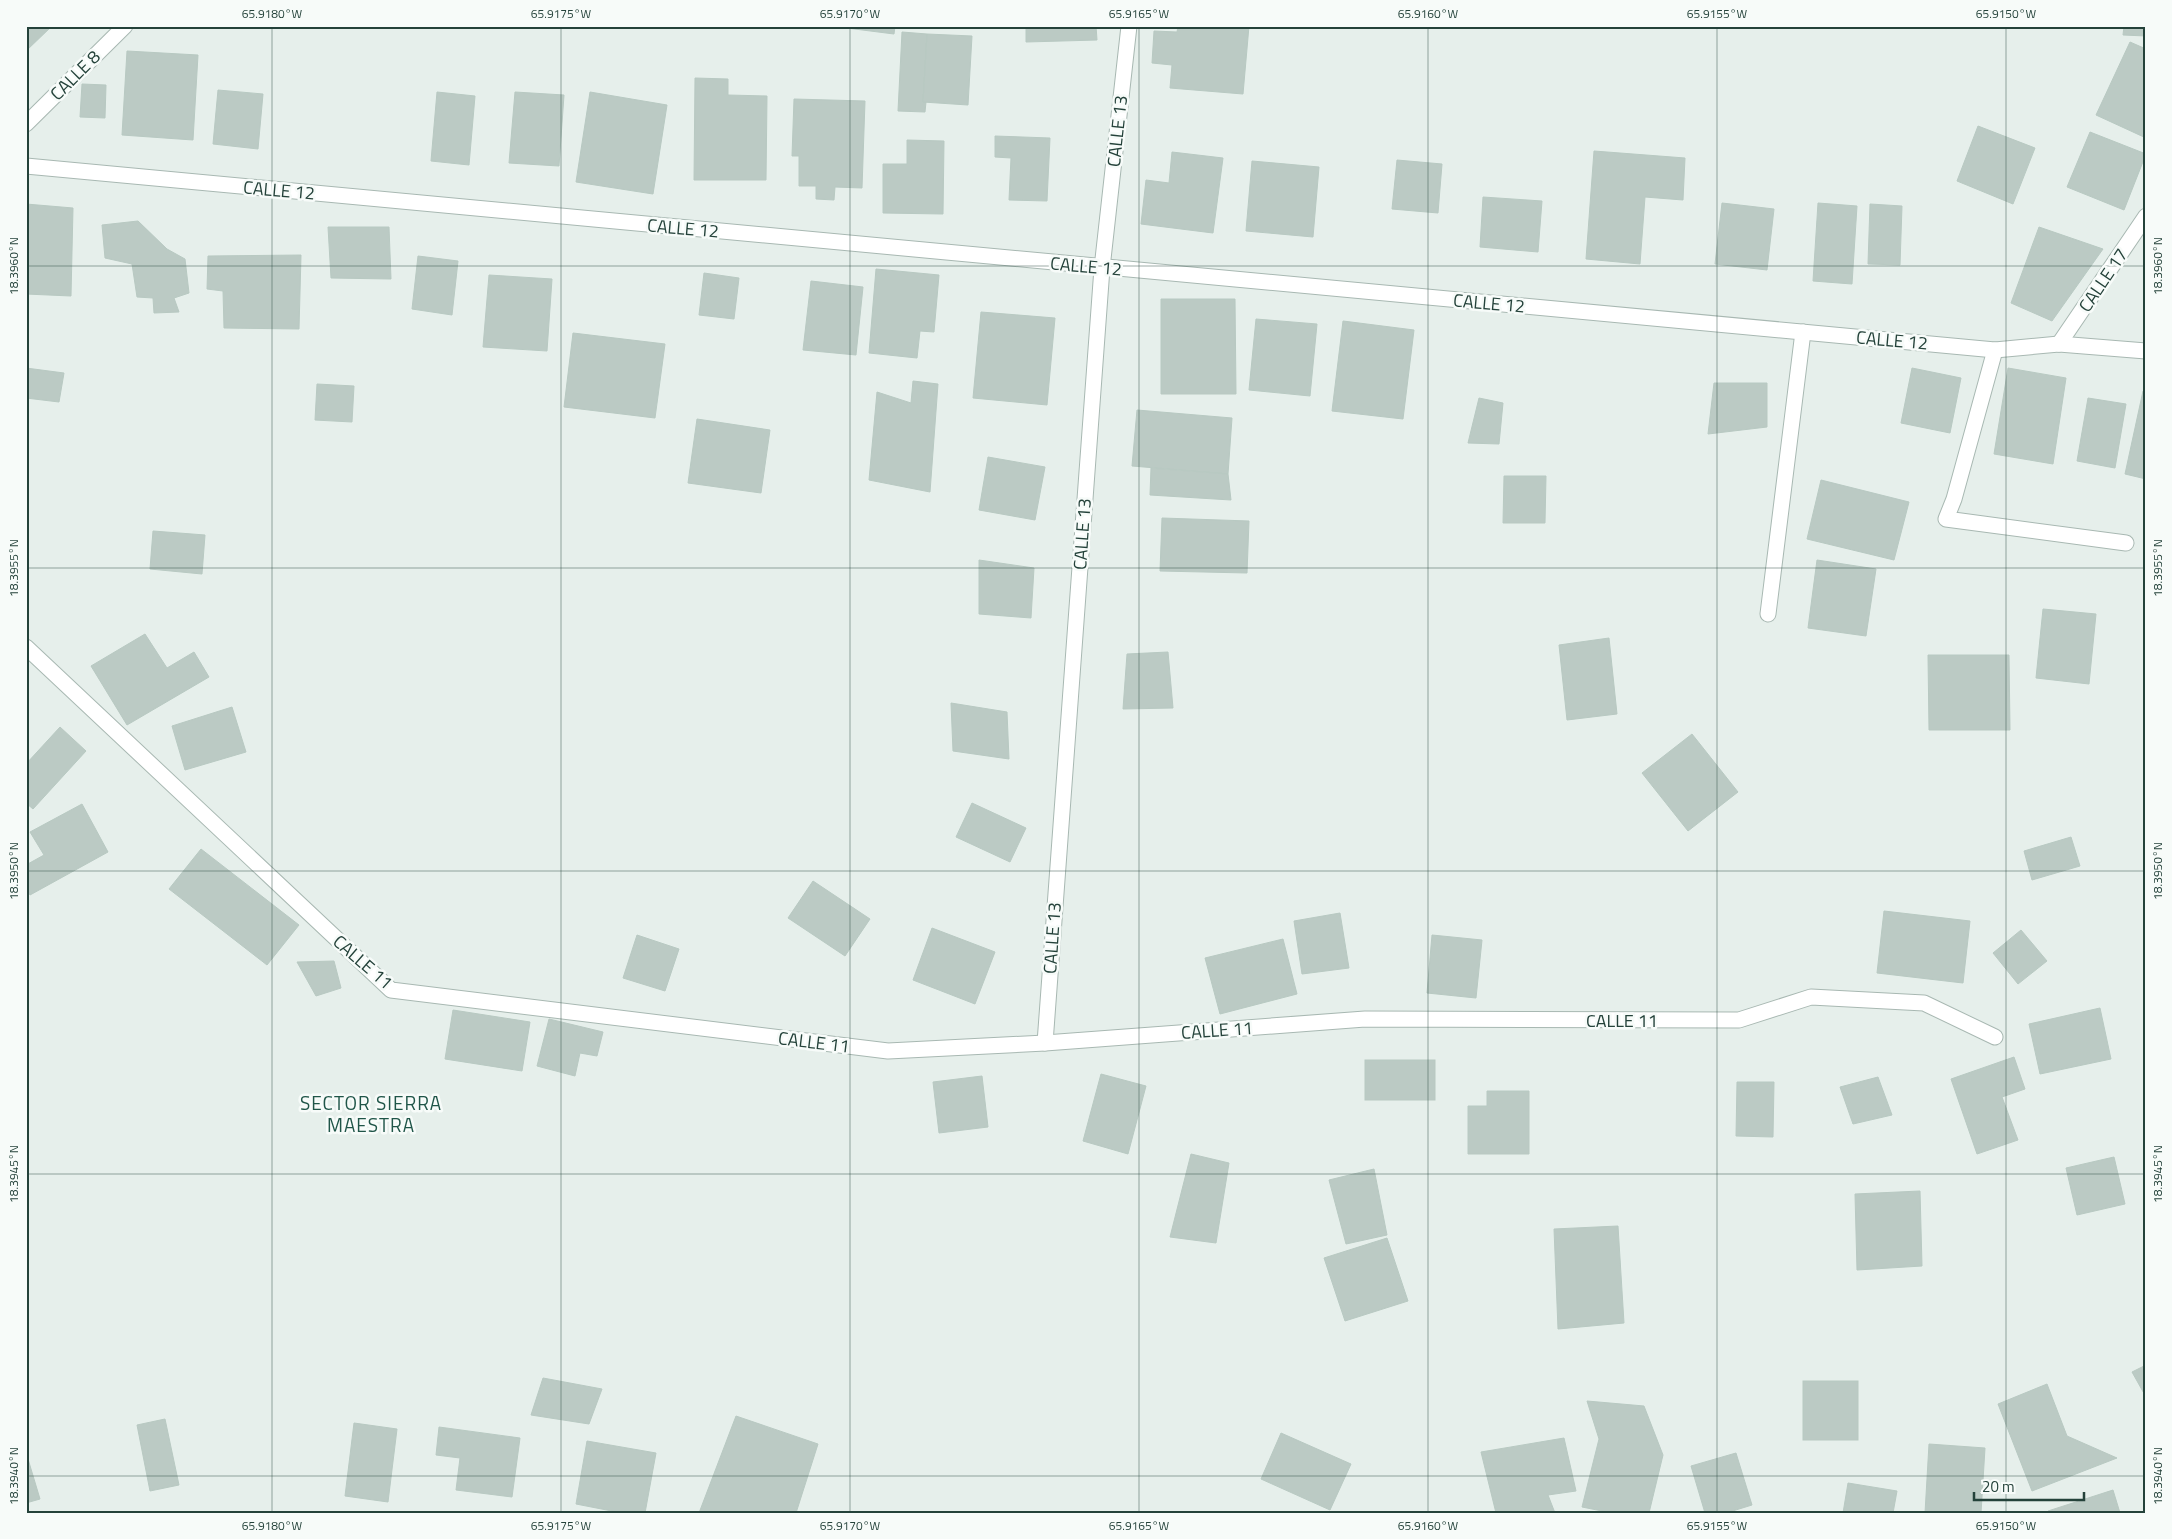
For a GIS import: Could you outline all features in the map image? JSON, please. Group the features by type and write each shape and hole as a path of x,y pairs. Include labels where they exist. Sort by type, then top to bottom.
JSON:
{"street":[{"name":"CALLE 8","path":"26,124 125,26"},
{"name":"CALLE 13","path":"1044,1044 1102,268 1129,26"},
{"name":"CALLE 12","path":"26,166 1995,350 2059,344 2146,351"},
{"name":"CALLE 17","path":"2059,344 2146,216"},
{"path":"1768,614 1803,332"},
{"path":"1995,350 1954,499 1946,519 2126,543"},
{"name":"CALLE 11","path":"26,647 391,990 888,1051 1044,1044 1365,1019 1739,1020 1812,998 1924,1003 1995,1037"}],"building":[{"path":"26,26 52,26 26,51"},
{"path":"831,26 895,26 894,34"},
{"path":"1026,26 1096,26 1097,40 1026,42"},
{"path":"1178,26 1249,26 1243,94 1170,88 1172,65 1152,63 1154,31 1177,32"},
{"path":"2124,26 2146,26 2146,36 2123,35"},
{"path":"902,32 927,34 923,102 926,102 925,112 898,111"},
{"path":"927,34 972,36 968,105 923,102"},
{"path":"2130,42 2146,49 2146,138 2096,115"},
{"path":"127,51 198,55 193,140 122,135"},
{"path":"695,78 728,79 728,95 767,96 766,180 694,180"},
{"path":"82,84 106,85 105,118 80,117"},
{"path":"218,90 263,94 258,149 213,144"},
{"path":"437,92 475,96 469,165 431,161"},
{"path":"515,92 564,95 559,166 509,163"},
{"path":"590,92 667,105 653,194 576,182"},
{"path":"794,99 865,101 862,188 835,187 834,200 816,199 816,186 799,186 799,156 792,156"},
{"path":"1978,126 2035,148 2013,204 1957,181"},
{"path":"2090,132 2146,154 2124,210 2067,187"},
{"path":"995,136 1050,138 1047,201 1009,200 1011,158 995,157"},
{"path":"907,140 944,141 943,214 883,213 883,164 907,164"},
{"path":"1594,151 1685,158 1683,200 1645,197 1640,264 1586,259"},
{"path":"1172,152 1223,158 1213,233 1141,224 1146,180 1169,183"},
{"path":"1397,160 1442,164 1438,213 1392,209"},
{"path":"1252,161 1319,167 1313,237 1246,231"},
{"path":"1483,197 1542,201 1538,252 1480,247"},
{"path":"1722,203 1774,209 1767,270 1715,264"},
{"path":"1818,203 1857,206 1852,284 1813,281"},
{"path":"26,204 73,208 71,296 26,294"},
{"path":"1870,204 1902,206 1900,265 1868,264"},
{"path":"138,221 167,249 185,259 189,293 174,298 179,312 154,313 153,298 137,297 132,264 105,258 102,225"},
{"path":"328,227 389,227 391,279 331,278"},
{"path":"2039,227 2103,249 2052,321 2011,303"},
{"path":"301,255 299,329 224,328 223,291 207,289 208,256"},
{"path":"418,256 458,261 452,315 412,309"},
{"path":"876,269 939,275 934,332 920,331 917,358 869,353"},
{"path":"704,273 739,278 734,319 699,315"},
{"path":"489,275 552,279 547,351 483,347"},
{"path":"811,281 863,287 856,355 803,350"},
{"path":"1161,299 1235,299 1236,394 1161,394"},
{"path":"981,312 1055,318 1047,405 973,398"},
{"path":"1256,319 1317,324 1310,396 1249,390"},
{"path":"1343,321 1414,330 1403,419 1332,411"},
{"path":"573,333 665,344 655,418 564,407"},
{"path":"26,368 64,373 59,402 26,398"},
{"path":"1912,368 1961,378 1950,433 1901,423"},
{"path":"2008,368 2066,378 2053,464 1994,454"},
{"path":"913,381 938,384 930,492 869,480 877,392 911,403"},
{"path":"1714,383 1767,383 1767,427 1708,434"},
{"path":"317,384 354,386 352,422 315,420"},
{"path":"2143,391 2146,392 2146,479 2125,474"},
{"path":"1479,398 1503,403 1499,444 1468,443"},
{"path":"2088,398 2126,404 2115,468 2077,461"},
{"path":"1137,410 1232,418 1228,474 1132,466"},
{"path":"697,419 770,430 761,493 688,483"},
{"path":"988,457 1045,467 1035,520 979,510"},
{"path":"1151,468 1228,474 1231,500 1150,495"},
{"path":"1504,476 1546,476 1545,523 1503,523"},
{"path":"1821,480 1909,502 1894,560 1807,539"},
{"path":"1162,518 1249,521 1247,573 1160,571"},
{"path":"153,531 205,535 202,574 150,569"},
{"path":"979,560 1034,568 1031,618 979,614"},
{"path":"1817,560 1876,569 1866,636 1808,628"},
{"path":"2043,609 2096,614 2089,684 2036,678"},
{"path":"145,634 167,668 194,652 209,677 127,725 91,666"},
{"path":"1609,638 1617,714 1567,720 1559,645"},
{"path":"1168,652 1173,708 1123,709 1127,654"},
{"path":"1928,655 2009,655 2010,730 1929,730"},
{"path":"951,703 1007,712 1009,759 953,751"},
{"path":"232,707 246,752 185,770 172,726"},
{"path":"60,727 86,751 33,809 26,803 26,764"},
{"path":"1692,734 1738,792 1688,831 1642,773"},
{"path":"972,803 1026,828 1010,862 956,837"},
{"path":"82,804 108,852 30,895 26,888 26,865 44,855 30,832"},
{"path":"2071,837 2080,866 2032,880 2024,851"},
{"path":"201,849 299,925 267,965 169,889"},
{"path":"813,881 870,919 845,956 788,918"},
{"path":"1884,911 1970,921 1963,983 1877,973"},
{"path":"1340,913 1349,968 1302,974 1294,921"},
{"path":"932,928 995,952 975,1004 913,980"},
{"path":"2021,930 2047,961 2018,984 1993,953"},
{"path":"637,935 679,949 665,991 623,978"},
{"path":"1432,935 1482,940 1476,998 1427,993"},
{"path":"1283,939 1297,994 1220,1014 1205,958"},
{"path":"334,961 341,988 316,996 297,962"},
{"path":"2100,1008 2111,1059 2040,1074 2029,1024"},
{"path":"453,1010 530,1022 522,1071 445,1059"},
{"path":"549,1019 603,1032 597,1056 580,1053 575,1076 537,1066"},
{"path":"2014,1057 2025,1089 2002,1097 2018,1140 1977,1154 1951,1079"},
{"path":"1365,1060 1435,1060 1435,1100 1365,1100"},
{"path":"1101,1074 1146,1086 1128,1154 1083,1141"},
{"path":"982,1076 988,1127 939,1133 933,1082"},
{"path":"1878,1077 1892,1115 1853,1124 1840,1087"},
{"path":"1737,1082 1774,1082 1773,1137 1736,1136"},
{"path":"1487,1091 1529,1091 1529,1154 1468,1154 1468,1106 1487,1106"},
{"path":"1191,1154 1229,1163 1216,1243 1170,1237"},
{"path":"2114,1157 2125,1204 2077,1215 2066,1168"},
{"path":"1374,1169 1387,1235 1346,1244 1329,1180"},
{"path":"1920,1191 1922,1266 1857,1270 1855,1194"},
{"path":"1618,1226 1624,1323 1558,1329 1554,1229"},
{"path":"1387,1238 1408,1301 1345,1321 1324,1258"},
{"path":"2146,1365 2146,1397 2132,1372"},
{"path":"543,1378 602,1389 589,1424 531,1415"},
{"path":"1803,1381 1858,1381 1858,1440 1803,1440"},
{"path":"2047,1384 2067,1436 2117,1458 2032,1491 1998,1404"},
{"path":"1587,1401 1644,1406 1663,1455 1649,1513 1612,1513 1582,1507 1599,1439"},
{"path":"736,1416 818,1444 796,1513 699,1513"},
{"path":"165,1419 179,1485 150,1491 137,1425"},
{"path":"354,1423 397,1429 388,1502 345,1496"},
{"path":"439,1427 520,1438 512,1497 456,1490 460,1458 436,1455"},
{"path":"1281,1433 1351,1464 1330,1510 1261,1479"},
{"path":"1564,1438 1576,1491 1548,1495 1555,1513 1496,1513 1481,1452"},
{"path":"587,1441 656,1453 645,1513 622,1513 576,1504"},
{"path":"1929,1444 1985,1448 1981,1513 1925,1513"},
{"path":"1736,1453 1752,1505 1726,1513 1705,1513 1691,1466"},
{"path":"26,1459 28,1459 40,1499 26,1503"},
{"path":"1848,1483 1897,1491 1893,1513 1843,1513"},
{"path":"2113,1490 2120,1513 2048,1513 2048,1511"}],"district":[{"name":"SECTOR SIERRA MAESTRA","path":"371,1113"}]}
